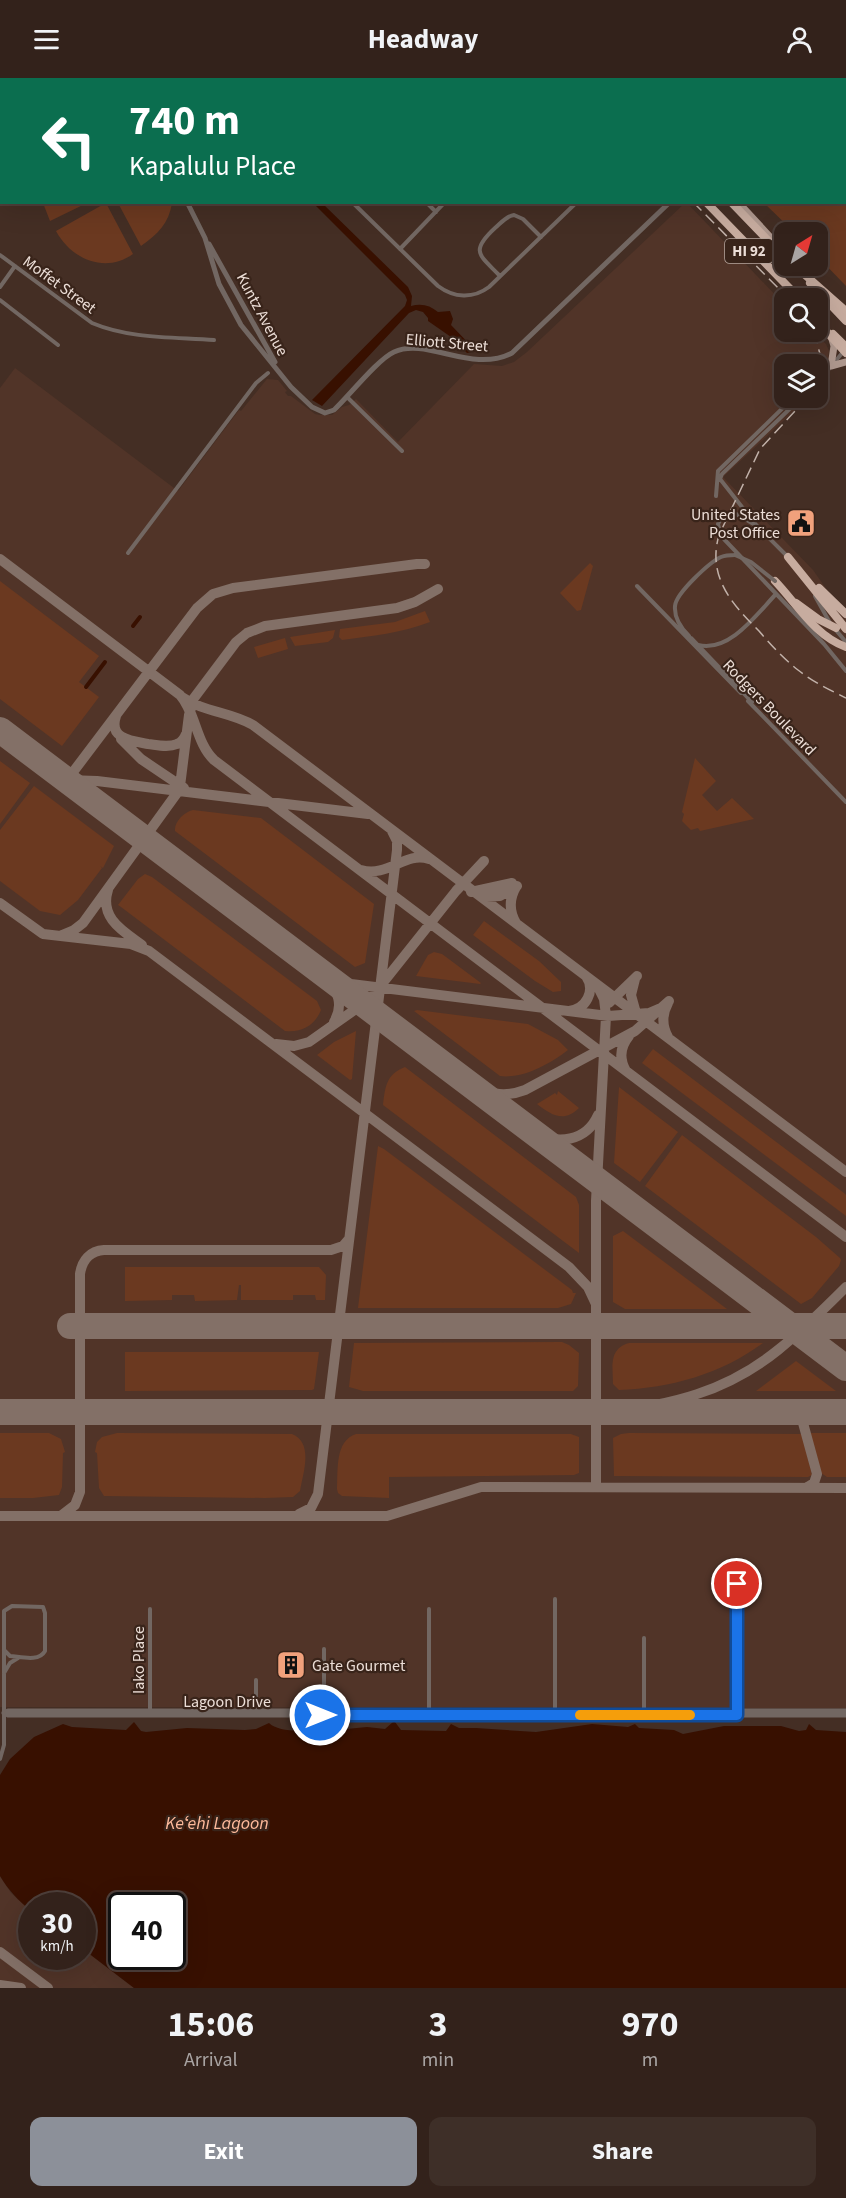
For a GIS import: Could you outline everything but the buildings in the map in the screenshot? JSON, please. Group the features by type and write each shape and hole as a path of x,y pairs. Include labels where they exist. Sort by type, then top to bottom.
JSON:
{"highway":[{"path":"706,204 788,288"},
{"path":"733,204 774,245"},
{"path":"804,276 846,321"},
{"path":"806,276 846,311"},
{"path":"828,331 846,350"},
{"path":"788,557 846,614"},
{"path":"788,557 846,630"},
{"path":"775,581 819,631 834,642 846,647"},
{"path":"796,603 818,619 846,630"}],"main road":[{"name":"HI 92","path":"706,204 787,288"},
{"name":"HI 92","path":"740,204 774,243"},
{"path":"805,276 846,316"},
{"path":"828,332 846,350"},
{"path":"830,334 834,346 831,366 846,362"}],"street":[{"name":"Kuntz Avenue","path":"188,204 277,368"},
{"path":"354,204 438,286 452,294 463,296 479,293 500,276 574,204"},
{"path":"428,204 436,212"},
{"path":"400,249 444,204"},
{"name":"Elliott Street","path":"277,368 297,393 319,412 332,412 384,359 398,351 415,349 485,361 498,359 512,353 667,204"},
{"path":"500,276 480,254 483,239 506,218 514,215 522,217 541,237"},
{"name":"Kuntz Avenue","path":"205,238 219,284 241,325 277,368"},
{"name":"Moffet Street","path":"0,255 92,323 108,330 127,334 214,340"},
{"path":"0,287 15,267"},
{"path":"0,300 58,345"},
{"path":"828,369 846,350"},
{"path":"128,553 255,383 268,373"},
{"path":"347,398 402,451"},
{"path":"716,496 718,471 786,408"},
{"path":"786,408 729,466 722,474 721,482 757,526 788,557 812,590 829,621 846,642"},
{"path":"728,461 729,466"},
{"path":"757,526 738,514 730,512 723,515 718,524 721,536 824,644 846,671"},
{"path":"775,581 745,558 735,555 721,557 681,593 675,606 677,620 683,630 846,801"},
{"name":"Rodgers Boulevard","path":"637,586 846,801"},
{"path":"693,644 716,645 737,633 776,594"},
{"path":"737,1584 737,1713"},
{"path":"555,1599 555,1713"},
{"path":"0,1759 4,1748 2,1713 4,1613 6,1608 12,1606 41,1606 45,1613 45,1653 38,1658 8,1656 4,1650"},
{"name":"Iako Place","path":"150,1609 150,1713"},
{"path":"429,1609 429,1713"},
{"path":"644,1638 644,1713"},
{"path":"324,1649 324,1713"},
{"path":"4,1673 10,1663 22,1657"},
{"path":"256,1680 256,1713"},
{"name":"Lagoon Drive","path":"2,1713 8,1715 846,1713"}],"shaded area":[{"path":"44,204 85,204 50,221"},
{"path":"104,204 107,205 133,254 111,263 100,263 80,256 62,241 56,231"},
{"path":"119,204 172,204 162,228 141,246"},
{"path":"684,204 688,204 774,294 774,342 824,342 829,351 828,361 828,354 774,354 774,408 797,408 723,477 813,570 846,617 846,1708 0,1707 0,388 15,368 178,491 239,410 241,411 267,379 278,380 287,391 285,392 288,396 315,414 332,415 356,399 398,442 474,364 502,366 514,362"},
{"path":"765,204 846,204 846,286 828,267 828,222 784,222"},
{"path":"590,563 593,566 581,610 577,611 560,593"},
{"path":"0,581 99,656 79,682 99,697 62,746 0,699"},
{"path":"425,611 430,622 419,626 364,637 342,640 339,637 340,629 395,622"},
{"path":"335,630 333,638 328,642 295,646 290,637"},
{"path":"285,638 288,649 258,658 254,647"},
{"path":"695,758 716,781 702,795 717,811 732,798 754,819 700,831 698,828 691,830 682,821 684,814 682,812"},
{"path":"0,761 30,783 0,824"},
{"path":"34,786 114,846 103,868 100,866 102,868 78,900 60,915 40,911 0,881 0,830"},
{"path":"193,810 261,818 374,904 365,963 355,967 175,831 180,818"},
{"path":"145,874 317,1001 321,1010 315,1020 307,1027 297,1031 285,1031 118,905 138,879"},
{"path":"484,921 539,961 561,982 561,991 553,992 535,981 473,935"},
{"path":"434,952 442,954 481,983 416,976 428,955"},
{"path":"414,1011 528,1024 558,1040 568,1050 527,1073 500,1076"},
{"path":"356,1031 352,1079 350,1080 317,1055 334,1042"},
{"path":"653,1049 844,1193 846,1195 846,1216 642,1063"},
{"path":"405,1067 576,1197 579,1205 579,1253 383,1105 390,1078"},
{"path":"619,1087 678,1132 640,1182 614,1163"},
{"path":"558,1091 579,1108 568,1115 558,1116 537,1104 555,1093 557,1095"},
{"path":"682,1135 816,1237 840,1258 839,1266 812,1298 801,1304 645,1186"},
{"path":"378,1146 576,1293 571,1304 558,1308 358,1308"},
{"path":"623,1231 727,1309 625,1309 613,1302 613,1236"},
{"path":"125,1267 319,1267 326,1275 325,1300 316,1300 315,1295 293,1295 293,1300 241,1300 241,1285 239,1285 237,1300 195,1301 194,1295 172,1295 172,1300 125,1301"},
{"path":"562,1342 579,1353 578,1386 573,1391 363,1391 349,1387 354,1343"},
{"path":"629,1343 763,1343 730,1363 695,1377 658,1386 619,1390 613,1384 613,1359 622,1346"},
{"path":"125,1352 319,1352 312,1390 125,1391"},
{"path":"796,1361 836,1391 756,1391"},
{"path":"0,1433 49,1433 61,1439 65,1452 63,1453 62,1487 59,1495 0,1498"},
{"path":"117,1433 292,1434 299,1438 305,1451 305,1467 300,1491 293,1497 265,1498 104,1496 99,1488 97,1453 95,1452 97,1442 102,1437"},
{"path":"629,1433 802,1434 812,1475 808,1477 614,1476 613,1438"},
{"path":"809,1433 846,1433 846,1477 827,1477 821,1473"},
{"path":"356,1434 571,1434 579,1437 579,1473 574,1475 389,1477 389,1498 342,1496 337,1489 339,1457 344,1443"},
{"path":"0,1876 18,1899 18,1970 96,1970 96,1959 134,1988 0,1988"}],"water":[{"path":"314,204 323,204 408,287 412,296 411,306 429,306 438,312 450,311 453,319 451,325 476,351 467,353 451,337 428,321 423,312 416,310 409,313 322,406 312,400 405,306 407,300 405,295"},
{"name":"Keʻehi Lagoon","path":"134,1722 141,1731 146,1732 187,1728 245,1730 256,1729 269,1723 274,1727 289,1730 307,1730 329,1725 336,1730 367,1727 385,1729 395,1722 401,1730 446,1731 451,1724 459,1728 536,1732 592,1724 628,1727 635,1724 639,1728 674,1730 683,1734 724,1726 781,1726 799,1731 806,1730 809,1724 816,1730 846,1732 846,1988 134,1988 110,1970 186,1970 186,1892 108,1892 108,1968 96,1959 96,1892 18,1892 18,1899 0,1876 0,1775 10,1759 34,1737 63,1724 72,1727 126,1730"}],"waterway":[{"path":"133,626 140,617"},
{"path":"86,687 105,662"}],"taxiway":[{"path":"0,559 180,695 190,710 203,745 214,760 846,1237"},
{"path":"67,780 197,608 213,594 233,588 425,564"},
{"path":"62,935 83,923 177,793 180,786 189,715 194,698 236,642 247,633 265,626 397,608 415,602 438,589"},
{"path":"182,697 199,706 236,717 253,725 846,1172"},
{"path":"116,716 115,730 123,738 135,742 170,746 180,742 186,734"},
{"path":"121,739 141,759 184,788"},
{"path":"67,780 97,781 368,814"},
{"path":"299,1514 311,1508 318,1494 397,850 397,841 392,831"},
{"path":"361,870 380,871 412,858 429,859"},
{"path":"276,1044 294,1046 309,1042 370,999 456,891 484,861"},
{"path":"471,892 512,883"},
{"path":"482,897 500,896 517,886"},
{"path":"516,887 511,905 516,923"},
{"path":"108,890 107,908 114,923 142,945"},
{"path":"0,903 43,934 131,944 149,951 569,1267 588,1287 596,1304"},
{"path":"322,972 337,981 351,984 608,1016 649,1013 663,1007"},
{"path":"569,1011 580,1007 588,998 590,988 586,976"},
{"path":"609,1003 637,976"},
{"path":"326,977 338,998 339,1010 334,1022"},
{"path":"635,979 631,995 636,1013"},
{"path":"596,1487 596,1201 606,1016 604,999 598,987"},
{"path":"467,1082 495,1094 510,1094 525,1090 635,1031 669,1001"},
{"path":"668,1003 664,1020 668,1037"},
{"path":"626,1071 622,1062 622,1053 629,1036"},
{"path":"534,1132 552,1139 579,1136 593,1124 598,1115"},
{"path":"62,1515 75,1505 80,1492 80,1274 88,1257 104,1250 331,1250 343,1246 349,1239"},
{"path":"607,1412 676,1400 718,1386 738,1376 787,1343 846,1287"},
{"path":"800,1412 817,1474 814,1483 806,1488"},
{"path":"0,1516 387,1516 481,1487 846,1488"},
{"path":"0,1952 48,1988"},
{"path":"0,1985 21,1988"}],"runway":[{"path":"0,730 846,1368"},
{"path":"70,1326 846,1326"},
{"path":"0,1412 846,1412"}],"railway":[{"path":"695,204 778,288"},
{"path":"817,342 820,354"},
{"path":"798,408 760,449 719,535 716,564 719,577 731,600 778,652 810,678 846,698"}],"slow traffic":[{"path":"580,1715 690,1715"}],"place":[{"name":"United States Post Office","path":"801,523"},
{"name":"Gate Gourmet","path":"291,1665"}],"route":[{"path":"320,1715 737,1715 737,1584"}]}
